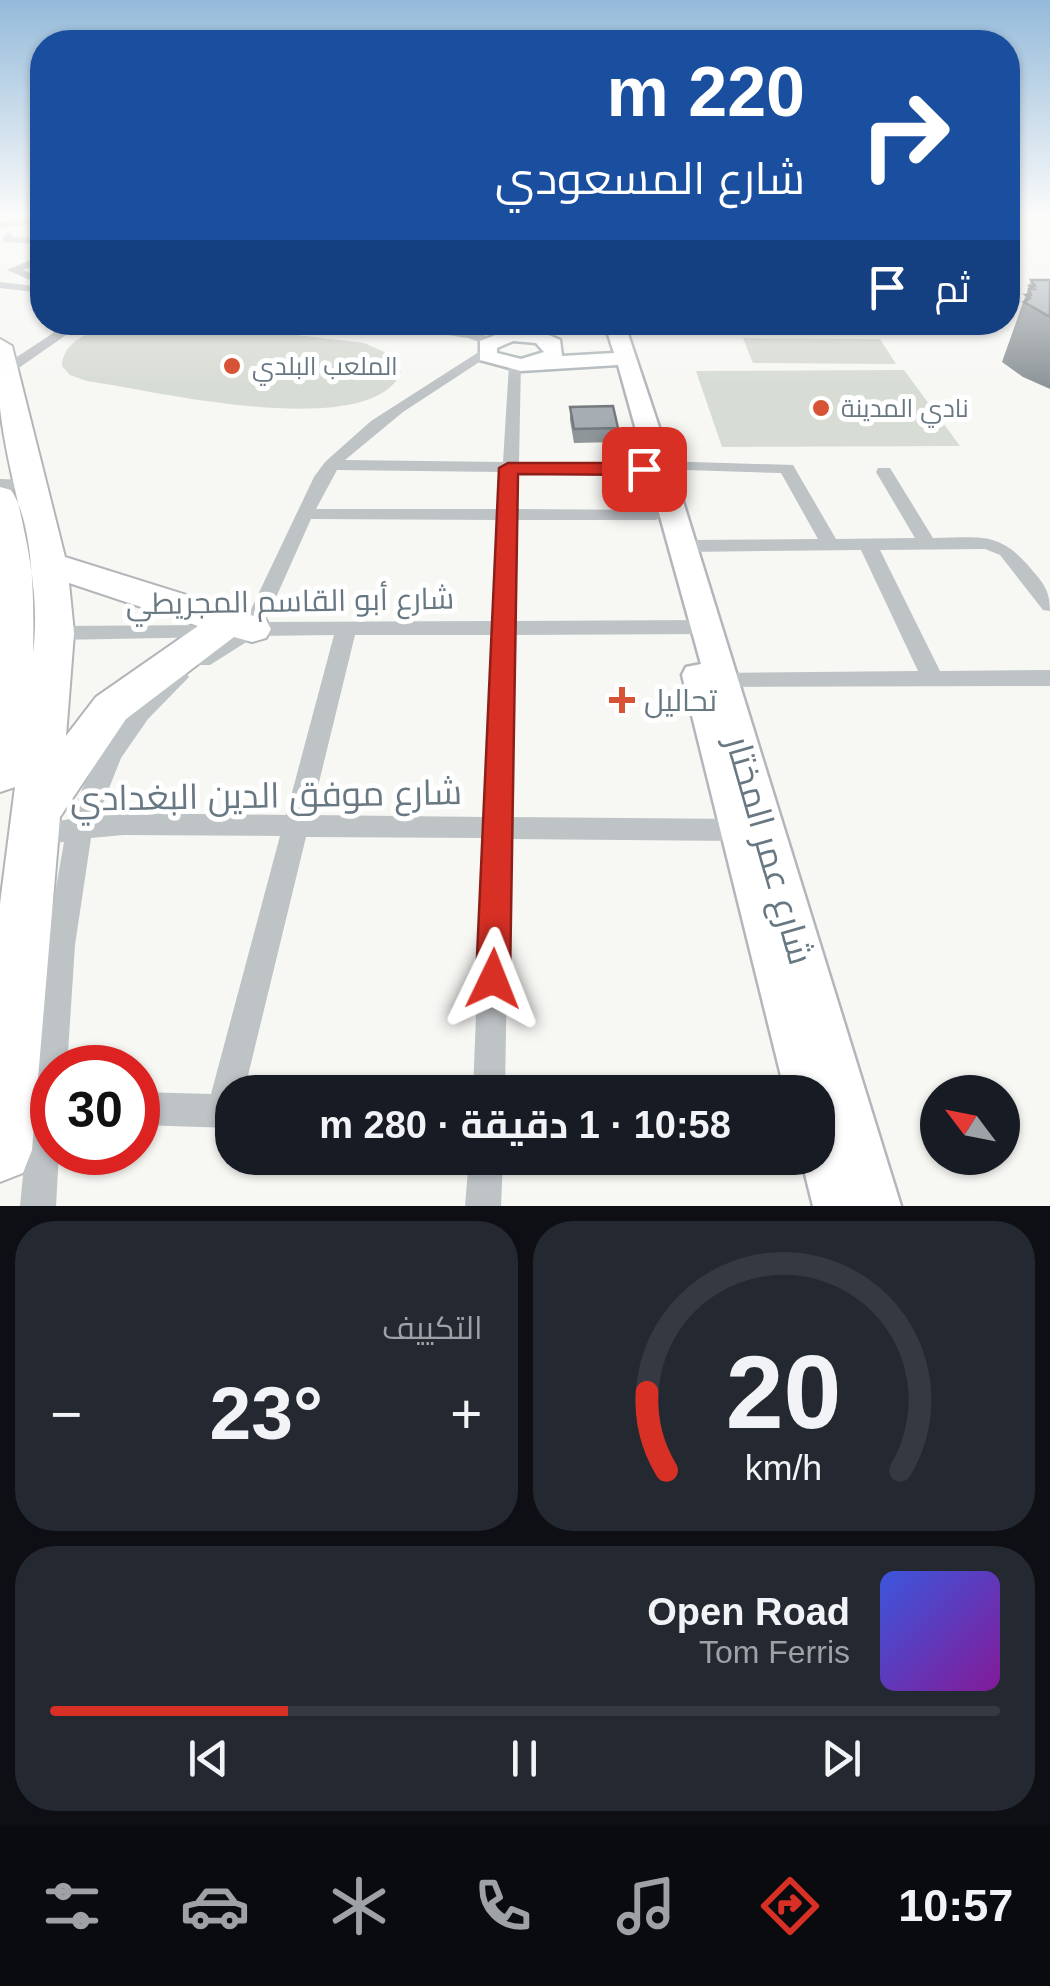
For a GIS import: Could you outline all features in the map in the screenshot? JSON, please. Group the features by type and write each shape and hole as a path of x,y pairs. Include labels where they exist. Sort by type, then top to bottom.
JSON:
{"highway":[{"path":"2,358 10,489 20,545 54,633 49,825 27,1116"},
{"path":"20,545 113,587 235,630"},
{"path":"0,774 16,661 20,545"},
{"path":"49,825 111,708 167,664 235,630"}],"main road":[{"path":"522,335 495,343 492,359 524,365 612,336"},
{"path":"524,365 554,354 556,349 543,335"},
{"name":"شارع عمر المختار","path":"612,336 652,467 683,546 695,627 740,830 805,1075"},
{"name":"شارع عمر المختار","path":"652,467 656,515 695,627 720,680 874,1206"},
{"path":"832,1175 840,1206"}],"street":[{"path":"0,285 30,289"},
{"path":"2,358 51,335"},
{"path":"473,335 495,343"},
{"path":"235,630 331,465 357,439 495,343"},
{"path":"490,1075 508,468 524,365"},
{"path":"331,465 786,468 830,545"},
{"path":"884,472 927,543"},
{"path":"304,514 656,515"},
{"path":"683,546 977,542 1001,548 1050,606"},
{"path":"868,544 932,677"},
{"name":"شارع أبو القاسم المجريطي","path":"54,633 695,627"},
{"path":"237,1075 346,628"},
{"path":"720,680 1050,678"},
{"name":"شارع موفق الدين البغدادي","path":"49,825 740,830"},
{"path":"160,1109 215,1111"},
{"path":"27,1116 38,1206"},
{"path":"483,1206 485,1175"}],"shaded area":[{"name":"الملعب البلدي","path":"297,335 364,343 396,357 401,373 381,394 347,405 304,409 256,407 87,381 70,375 62,366 67,350 79,338"},
{"path":"743,338 880,339 896,364 753,363"},
{"name":"نادي المدينة","path":"904,370 960,446 722,447 696,371"}],"building":[{"path":"1031,280 1050,280 1050,317 1024,302 1030,298 1026,295 1031,295 1029,289 1034,289 1030,286 1035,286"},
{"path":"613,406 618,428 574,429 570,407"}],"place":[{"name":"الملعب البلدي","path":"232,366"},
{"name":"نادي المدينة","path":"821,408"},
{"name":"تحاليل","path":"622,700"}],"route":[{"path":"493,979 508,468 644,469"}]}
